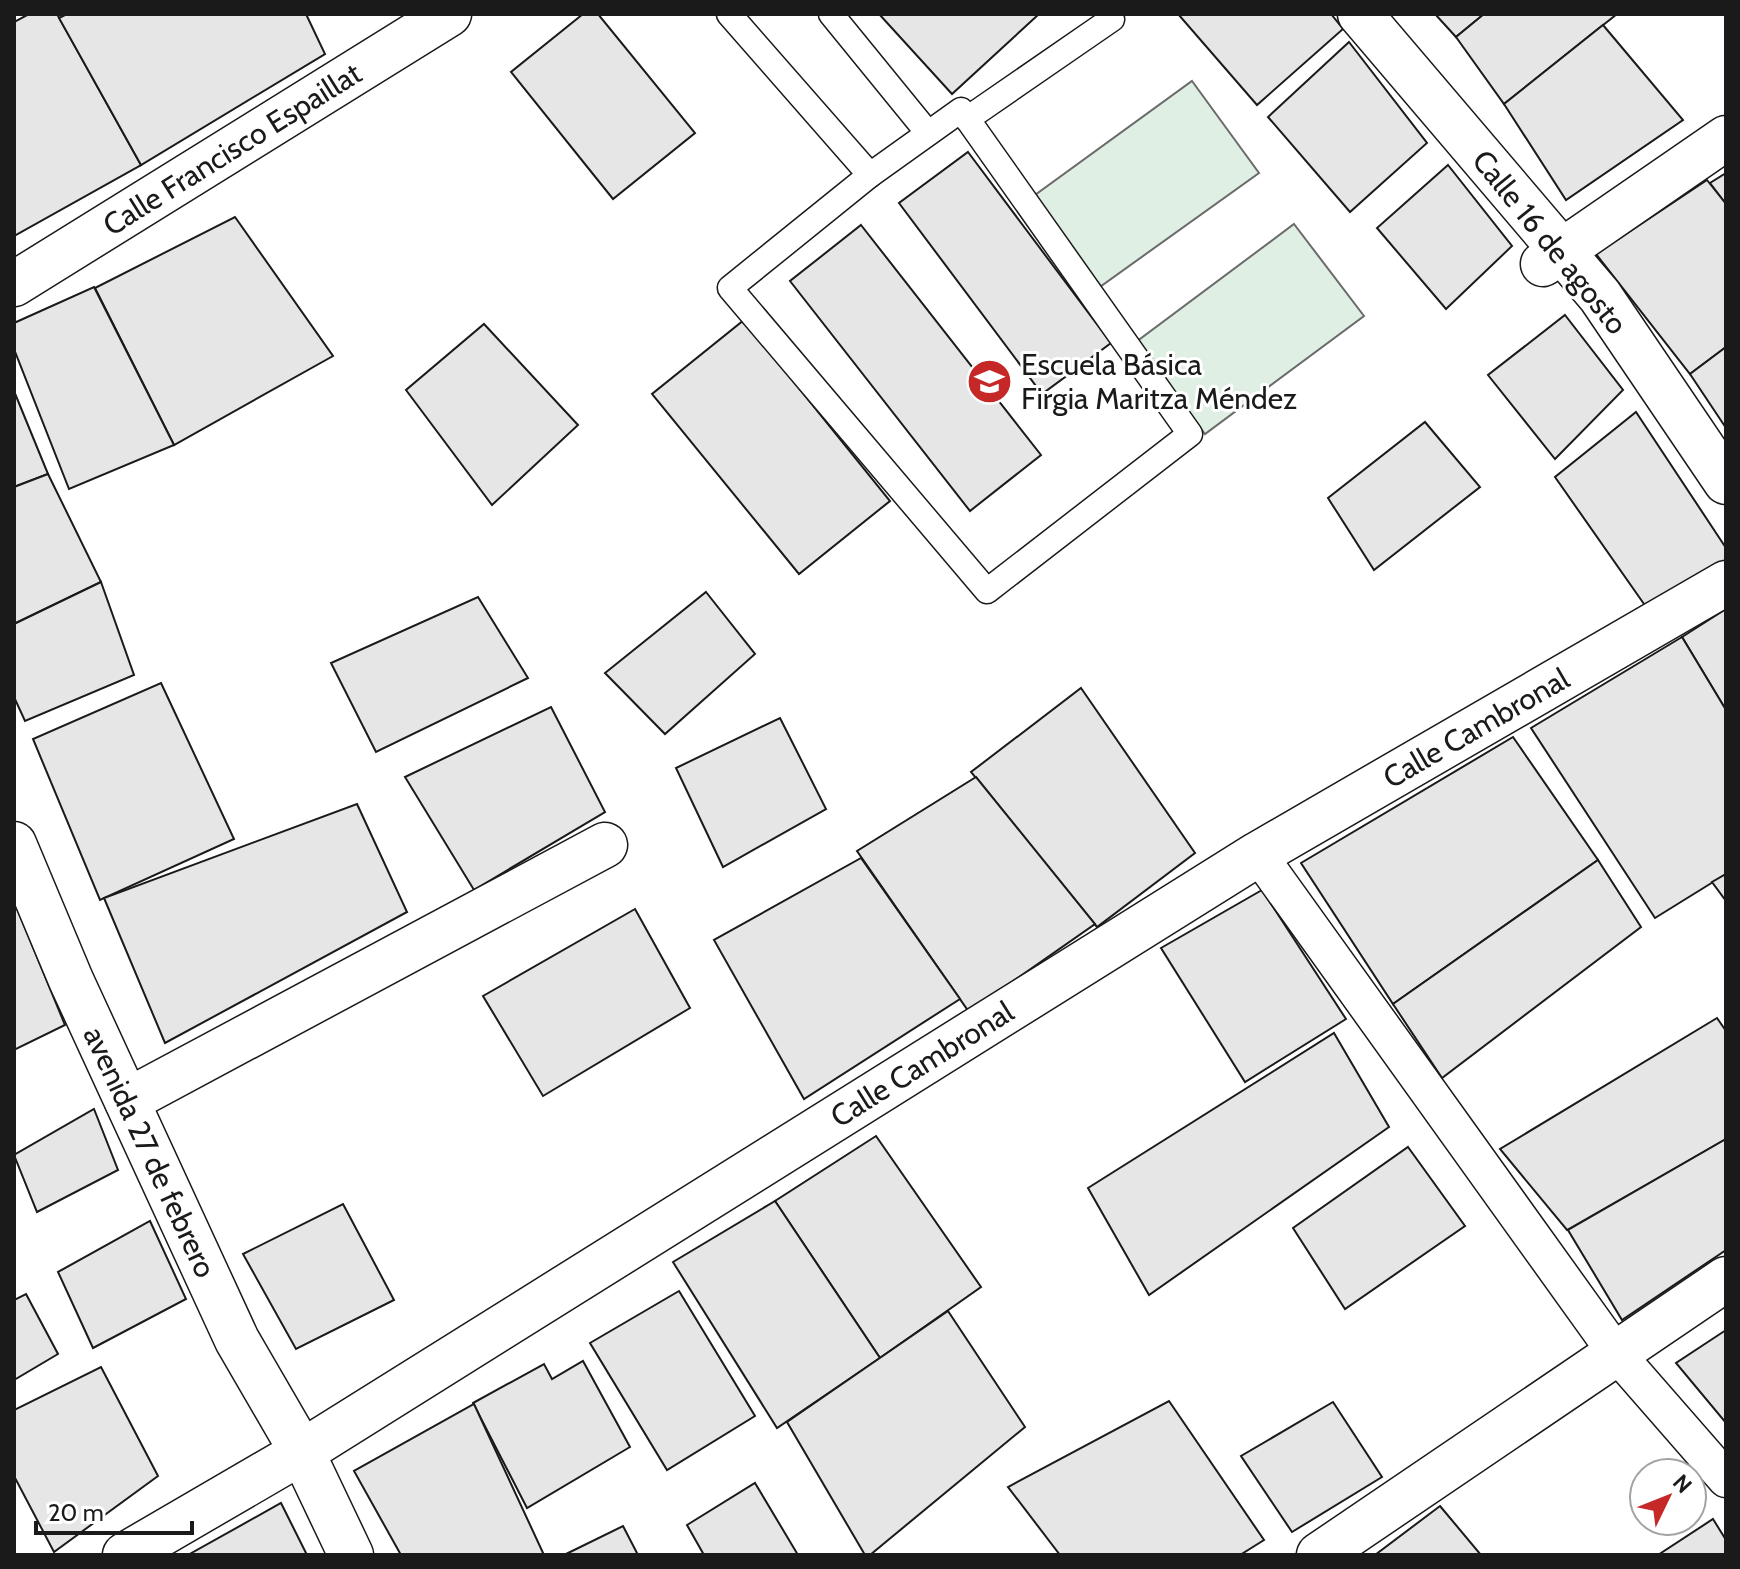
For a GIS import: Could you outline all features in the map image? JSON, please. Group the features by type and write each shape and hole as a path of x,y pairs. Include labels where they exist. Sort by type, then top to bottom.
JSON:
{"street":[{"name":"Calle Francisco Espaillat","path":"14,284 449,14"},
{"name":"Calle 16 de agosto","path":"1360,14 1552,258 1600,296 1726,482"},
{"path":"1552,258 1726,138"},
{"name":"Calle Cambronal","path":"125,1555 302,1452 1258,854 1726,583"},
{"name":"avenida 27 de febrero","path":"14,844 71,980 237,1340 302,1452 351,1555"},
{"path":"127,1101 605,845"},
{"path":"1258,854 1616,1353 1726,1479"},
{"path":"1319,1555 1726,1279"}],"lane":[{"path":"729,14 870,175"},
{"path":"831,14 928,133"},
{"path":"967,119 1112,19"},
{"path":"961,110 967,119 1190,434 987,591 730,288 870,175 928,133 961,110"}],"green space":[{"path":"1192,81 1259,173 1090,294 1024,203"},
{"path":"1294,224 1364,316 1205,434 1136,342"}],"building":[{"path":"29,14 57,14 141,165 14,236 14,22"},
{"path":"67,14 306,14 325,54 141,165 59,18"},
{"path":"583,14 598,14 695,133 613,199 511,72"},
{"path":"879,14 1039,14 952,94"},
{"path":"1178,14 1331,14 1343,29 1257,105"},
{"path":"1435,14 1484,14 1456,37"},
{"path":"1484,14 1617,14 1504,104 1456,37"},
{"path":"1603,25 1683,120 1566,200 1504,104"},
{"path":"1349,42 1427,143 1350,212 1268,117"},
{"path":"968,152 1111,343 1042,394 899,203"},
{"path":"1448,165 1512,246 1446,309 1377,228"},
{"path":"1726,173 1726,204 1710,183"},
{"path":"1707,180 1726,204 1726,347 1690,374 1596,254"},
{"path":"235,217 333,356 174,445 95,288"},
{"path":"861,225 1041,455 970,511 790,281"},
{"path":"94,287 174,445 69,489 14,349 14,323"},
{"path":"1565,315 1623,390 1555,459 1488,375"},
{"path":"744,320 890,501 799,574 652,394"},
{"path":"484,324 578,425 492,505 406,390"},
{"path":"1726,347 1726,428 1690,374"},
{"path":"14,391 48,474 14,487"},
{"path":"1636,412 1726,548 1726,569 1651,614 1555,477"},
{"path":"1425,422 1480,487 1374,570 1328,498"},
{"path":"48,474 101,582 14,624 14,487"},
{"path":"101,582 134,675 25,721 14,697 14,624"},
{"path":"706,592 755,654 665,734 605,673"},
{"path":"478,597 528,678 376,752 331,663"},
{"path":"1726,609 1726,710 1682,637"},
{"path":"1682,637 1726,710 1726,874 1655,918 1531,728"},
{"path":"161,683 234,839 100,900 33,739"},
{"path":"1081,688 1195,853 1097,927 971,772"},
{"path":"551,707 605,812 474,890 405,777"},
{"path":"780,718 826,809 723,867 676,768"},
{"path":"1513,737 1598,860 1393,1004 1301,863"},
{"path":"976,777 1095,924 969,1012 857,851"},
{"path":"357,804 407,912 165,1043 104,898"},
{"path":"861,858 960,999 804,1099 714,940"},
{"path":"1598,860 1641,927 1442,1078 1393,1004"},
{"path":"1726,874 1726,901 1712,882"},
{"path":"1262,890 1346,1019 1245,1082 1161,948"},
{"path":"14,901 65,1025 14,1050"},
{"path":"635,909 690,1008 543,1096 483,996"},
{"path":"1717,1018 1726,1031 1726,1139 1567,1230 1500,1149"},
{"path":"1334,1033 1389,1127 1149,1295 1088,1188"},
{"path":"94,1109 118,1170 37,1212 14,1155"},
{"path":"876,1136 981,1287 880,1358 775,1201"},
{"path":"1726,1139 1726,1250 1622,1320 1568,1230"},
{"path":"1408,1147 1465,1226 1345,1309 1293,1228"},
{"path":"775,1201 880,1358 777,1428 673,1262"},
{"path":"343,1204 394,1300 296,1349 243,1254"},
{"path":"150,1221 186,1299 93,1348 58,1272"},
{"path":"679,1291 755,1416 667,1470 590,1343"},
{"path":"26,1294 58,1354 14,1380 14,1300"},
{"path":"948,1311 1025,1427 870,1555 865,1555 787,1422"},
{"path":"1726,1330 1726,1423 1676,1363"},
{"path":"583,1361 630,1447 527,1508 473,1403 544,1364 552,1379"},
{"path":"101,1367 158,1476 54,1552 14,1476 14,1410"},
{"path":"1169,1401 1264,1540 1240,1555 1060,1555 1008,1487"},
{"path":"1333,1402 1382,1477 1292,1532 1241,1456"},
{"path":"474,1404 544,1555 401,1555 354,1471"},
{"path":"755,1483 798,1555 704,1555 687,1525"},
{"path":"281,1503 307,1555 188,1555"},
{"path":"1440,1506 1481,1555 1375,1555"},
{"path":"1713,1519 1726,1540 1726,1555 1658,1555 1686,1537 1708,1537 1708,1522"},
{"path":"623,1526 638,1555 564,1555"}],"place":[{"name":"Escuela Básica Firgia Maritza Méndez","path":"990,381"}]}
